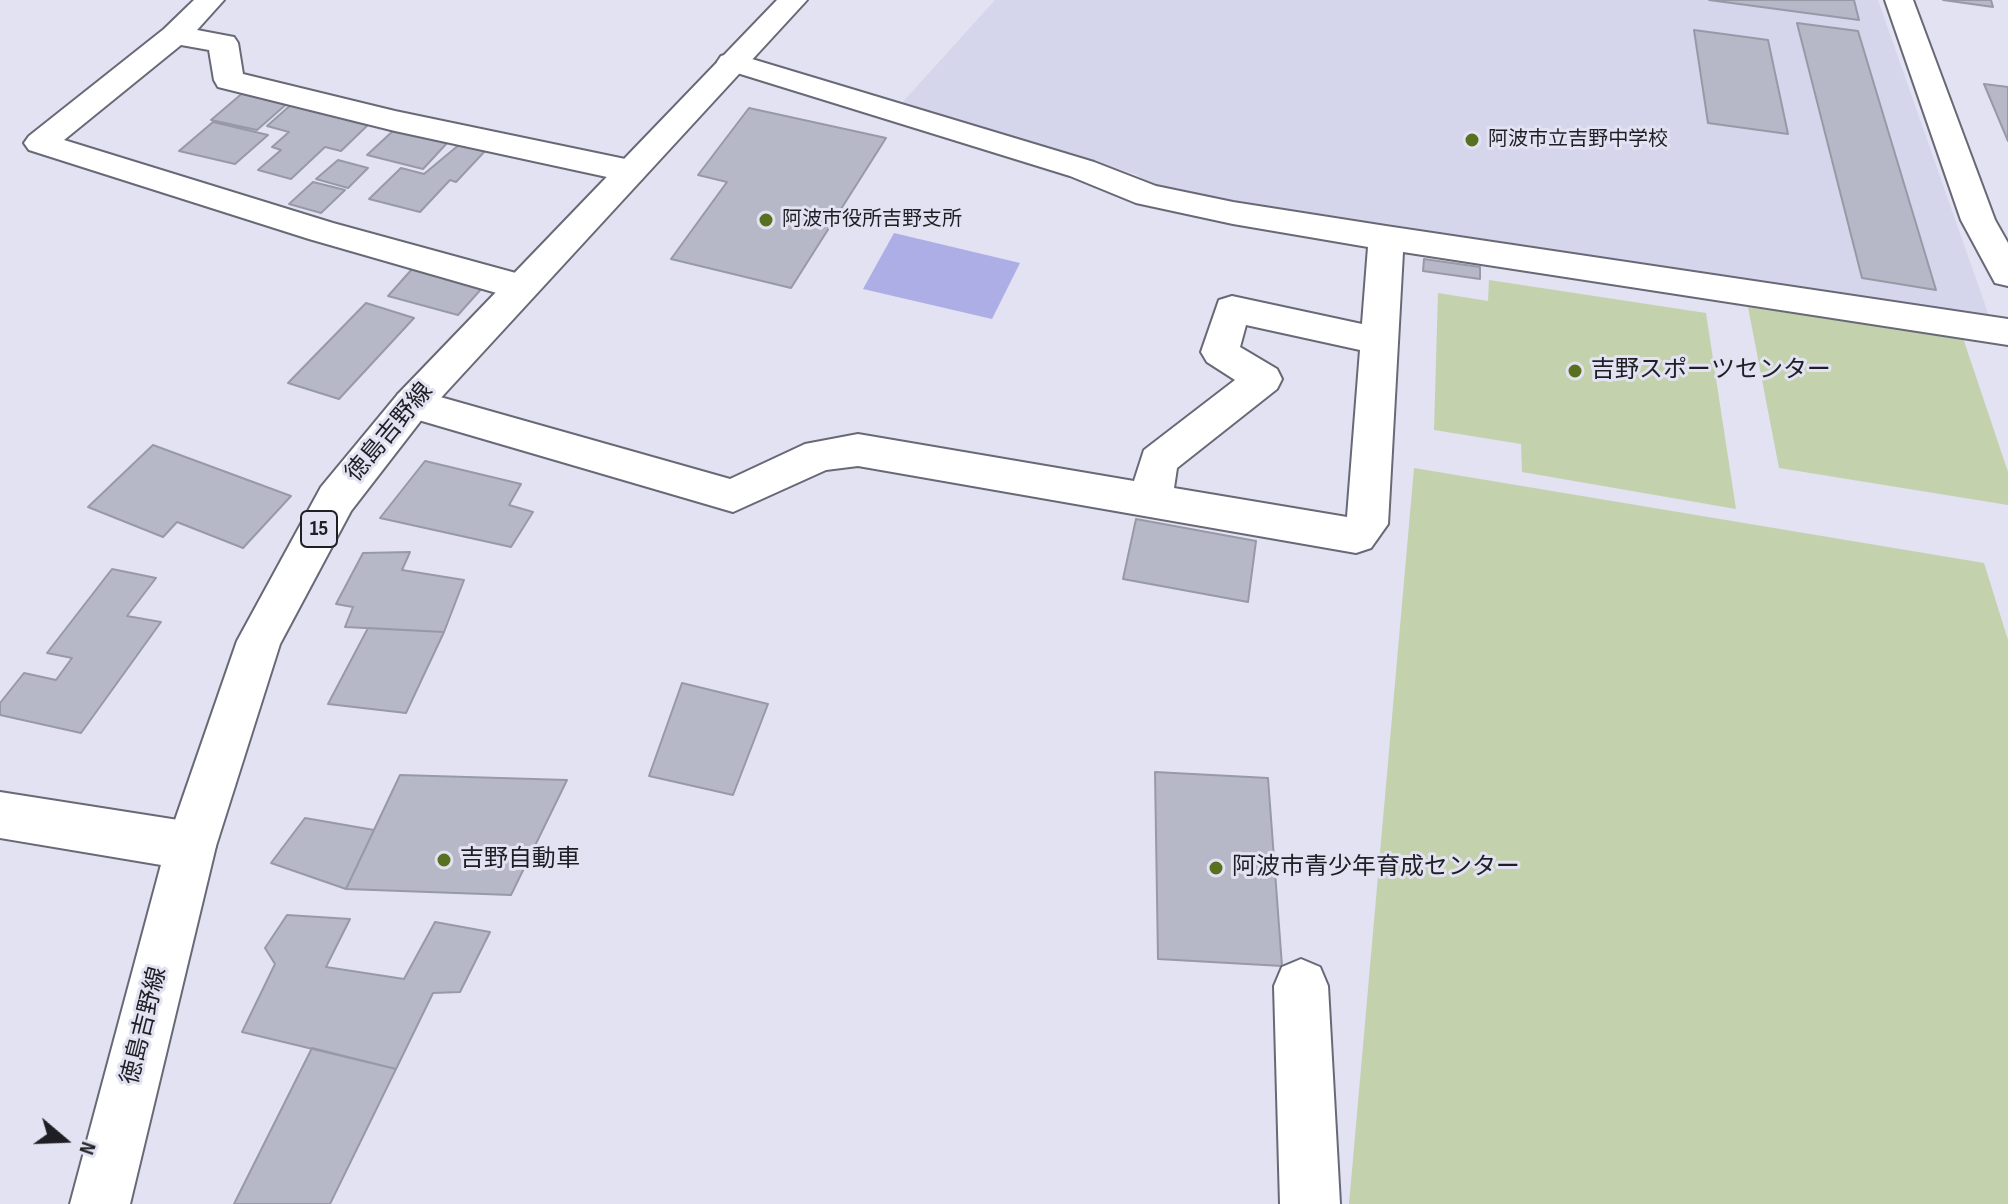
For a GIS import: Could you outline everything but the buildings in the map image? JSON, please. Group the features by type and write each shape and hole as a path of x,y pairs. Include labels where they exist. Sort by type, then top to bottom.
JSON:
{"street":[{"path":"210,0 175,35 40,143 321,231 521,287"},
{"name":"徳島吉野線","path":"100,1204 191,846 259,641 336,499 412,404 793,0"},
{"path":"1899,0 1978,220 2008,274"},
{"path":"175,35 223,43 229,80 395,121 630,171"},
{"path":"732,62 1082,169 1148,195 1233,213 2008,332"},
{"path":"412,404 733,496 819,455 858,450 1356,536 1367,524 1386,238"},
{"path":"1151,502 1158,461 1263,379 1220,352 1232,309 1380,341"},
{"path":"0,815 191,846"},
{"path":"1301,986 1310,1204"}],"shaded area":[{"name":"阿波市立吉野中学校","path":"995,0 1878,0 1989,316 1158,189 1135,174 900,105"}],"green space":[{"name":"吉野スポーツセンター","path":"1489,280 1706,313 1736,509 1522,472 1521,444 1434,430 1438,293 1488,301"},
{"path":"1748,307 1963,338 2008,472 2008,505 1779,468"},
{"path":"1414,468 1984,563 2008,640 2008,1204 1349,1204"}],"water":[{"path":"894,233 1020,263 992,319 863,289"}],"place":[{"name":"阿波市立吉野中学校","path":"1472,140"},
{"name":"阿波市役所吉野支所","path":"766,220"},
{"name":"吉野スポーツセンター","path":"1575,371"},
{"name":"吉野自動車","path":"444,860"},
{"name":"阿波市青少年育成センター","path":"1216,868"}]}
